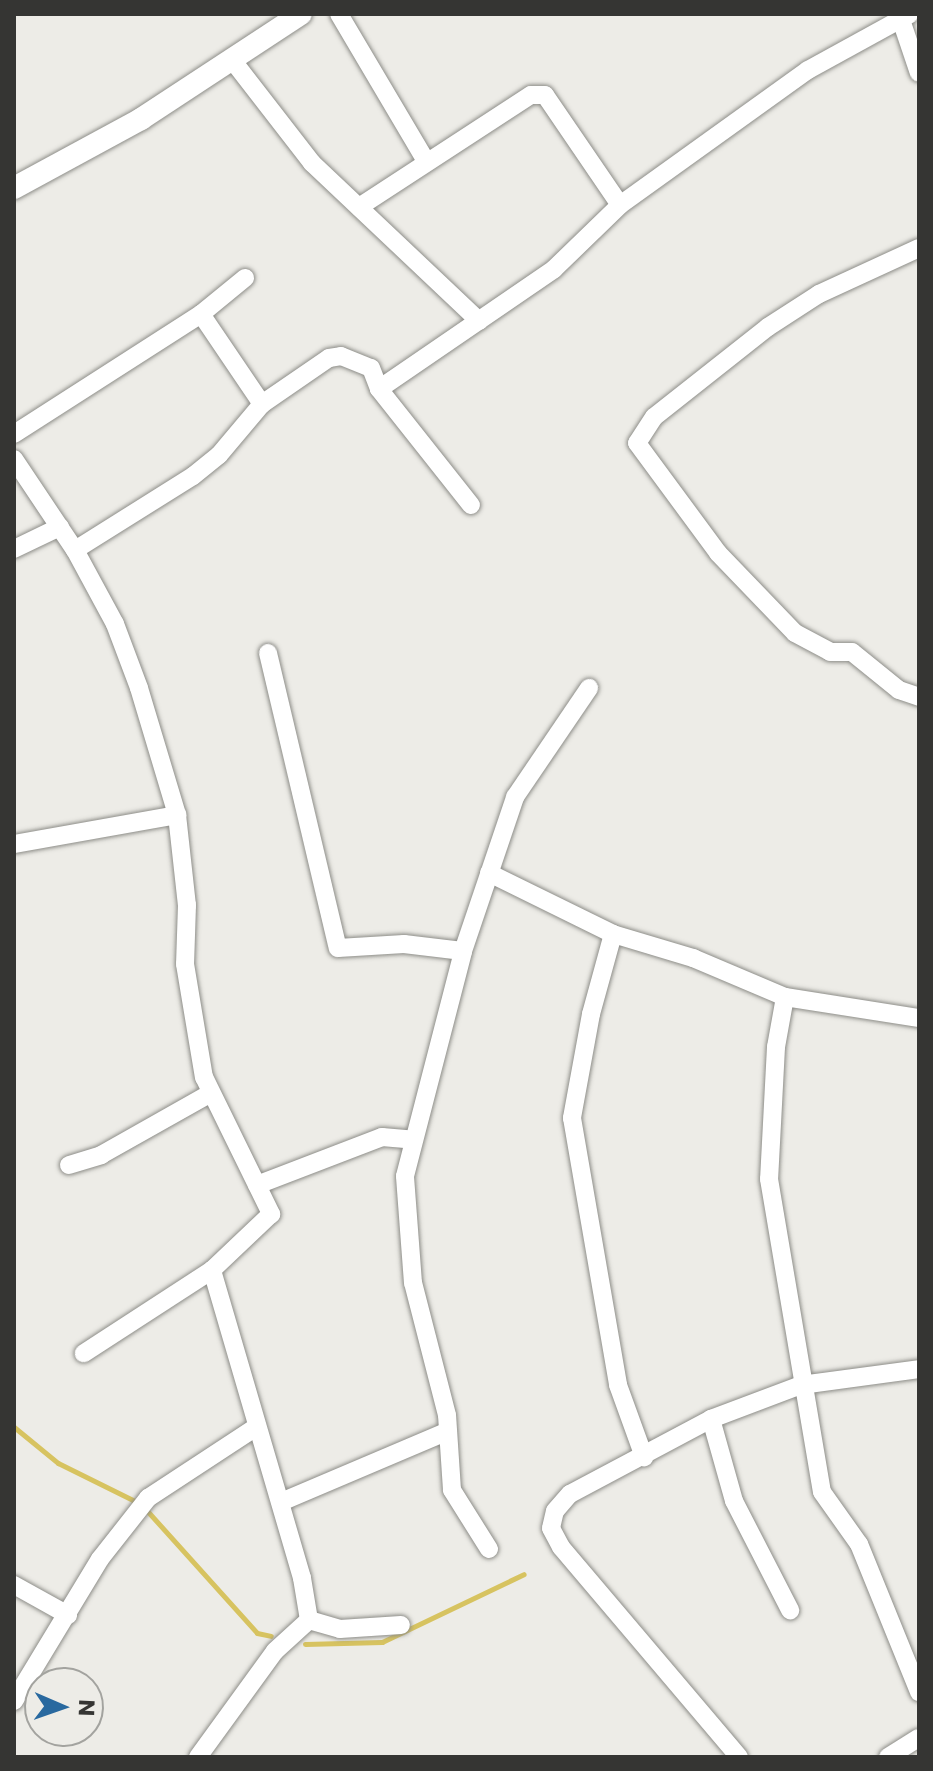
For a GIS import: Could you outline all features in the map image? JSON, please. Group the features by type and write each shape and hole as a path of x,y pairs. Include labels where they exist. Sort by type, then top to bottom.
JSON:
{"street":[{"path":"14,187 233,61 276,21 301,14"},
{"path":"339,14 426,161"},
{"path":"379,389 554,269 620,205 808,70 903,15 919,73"},
{"path":"233,61 312,163 479,321"},
{"path":"359,207 523,99 545,95 620,205"},
{"path":"919,248 819,294 768,327 654,417 637,443 718,553 795,633 830,652 852,652 899,690 919,697"},
{"path":"14,434 201,314 245,278"},
{"path":"201,314 262,404"},
{"path":"75,550 193,476 219,455 262,404 329,358 341,356 371,368 379,389 471,505"},
{"path":"14,459 75,550 115,624 177,815 187,905 185,964 211,1093 271,1214 212,1270 84,1353"},
{"path":"14,549 60,527"},
{"path":"268,653 338,948 414,944 463,951"},
{"path":"489,1549 452,1490 448,1431 413,1283 405,1210 414,1140 463,951 515,797 589,688"},
{"path":"14,844 177,815"},
{"path":"489,873 613,934 693,958 785,997 919,1018"},
{"path":"613,934 591,1014 572,1118 618,1385 644,1457"},
{"path":"785,997 776,1047 769,1179 801,1385 822,1492 859,1544 919,1692"},
{"path":"69,1165 101,1155 211,1093"},
{"path":"257,1185 382,1137 414,1140"},
{"path":"212,1270 256,1427 281,1502 309,1620"},
{"path":"739,1757 551,1528 555,1511 570,1494 711,1419 801,1385 919,1369"},
{"path":"711,1419 734,1501 790,1610"},
{"path":"14,1701 100,1559 148,1498 256,1427"},
{"path":"281,1502 448,1431"},
{"path":"14,1585 68,1615"},
{"path":"309,1620 340,1629 401,1625"},
{"path":"198,1757 275,1651 309,1620"},
{"path":"888,1757 919,1738"}],"waterway":[{"path":"14,1427 58,1463 141,1504 257,1633 271,1636"},
{"path":"305,1644 382,1642 524,1574"}]}
